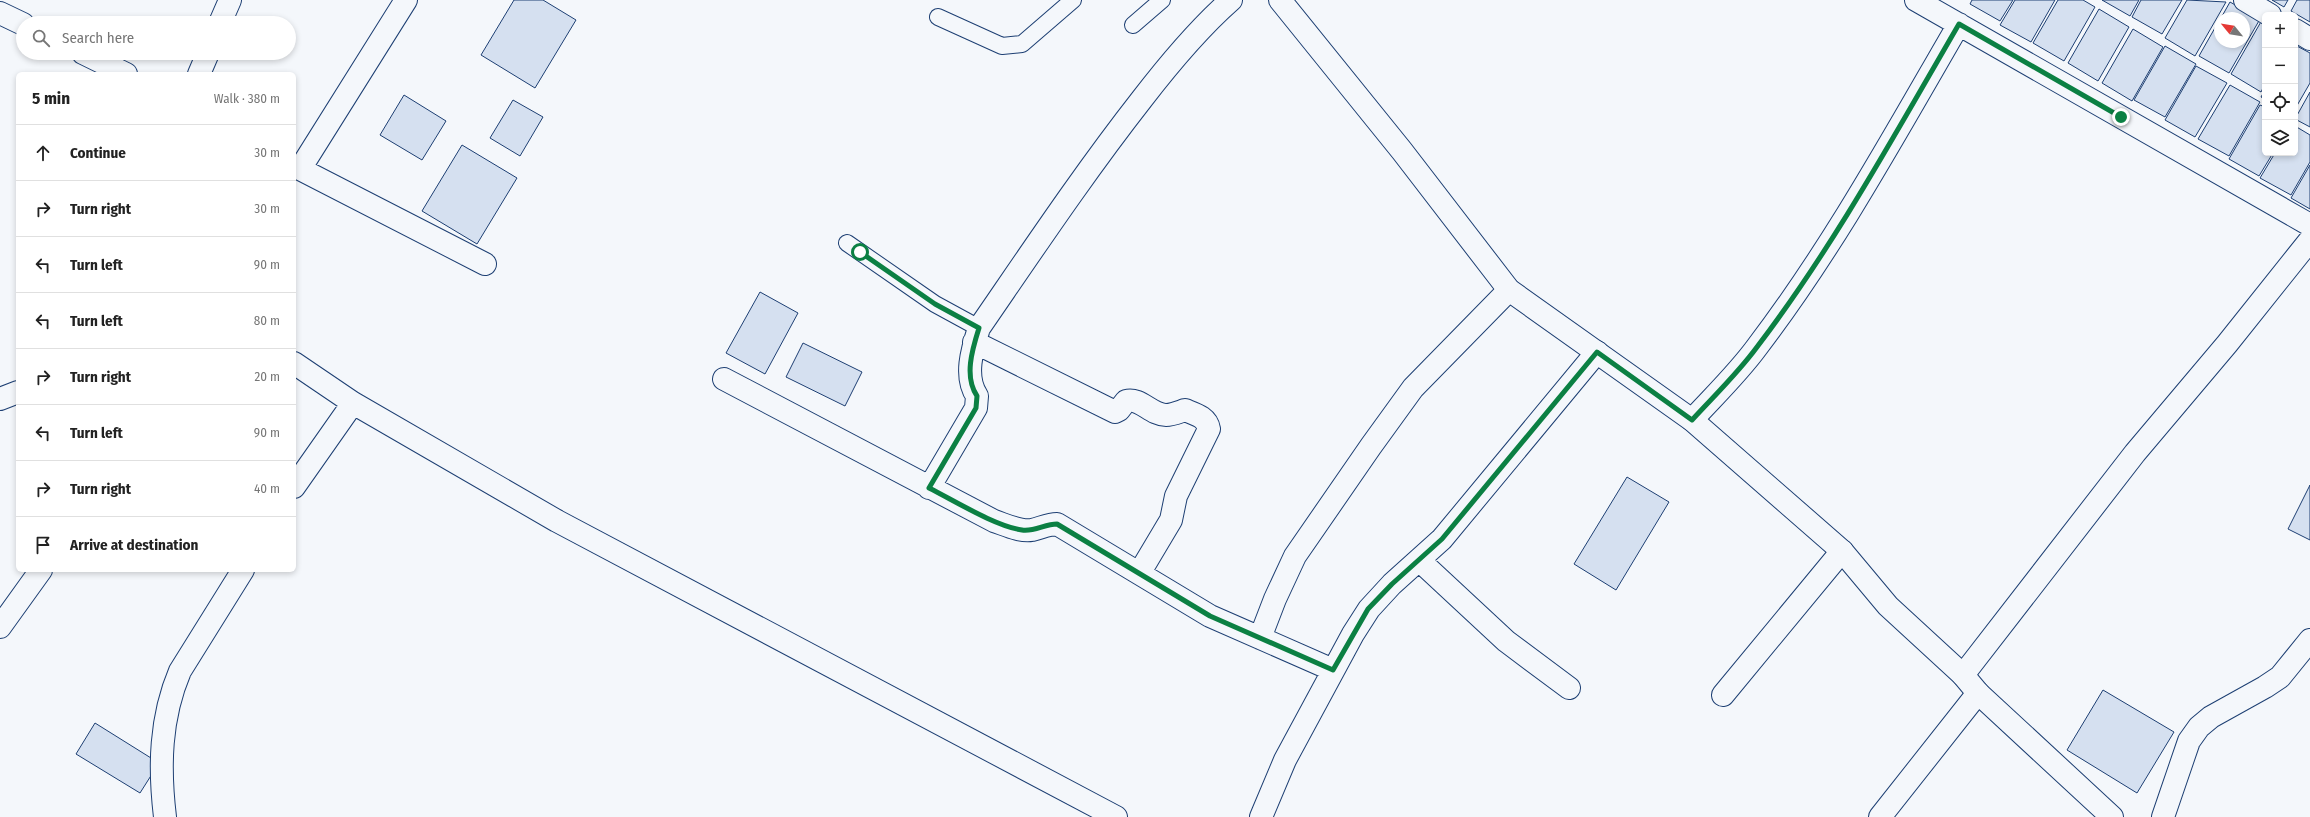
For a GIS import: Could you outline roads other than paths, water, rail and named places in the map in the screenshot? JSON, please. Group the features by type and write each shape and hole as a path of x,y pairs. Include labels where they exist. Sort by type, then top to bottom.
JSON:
{"street":[{"path":"223,16 230,0"},
{"path":"406,0 296,172 485,264"},
{"path":"929,488 976,408 977,396 972,388 970,374 976,335 1111,138 1165,70 1214,15 1231,0"},
{"path":"1916,0 2310,224"},
{"path":"2245,0 2265,12"},
{"path":"1285,2 1402,150 1509,290 1692,420 1842,551 1888,606 1963,675 1978,693 2105,814"},
{"path":"0,13 16,21"},
{"path":"1692,420 1756,349 1805,282 1878,165 1959,24"},
{"path":"2298,32 2310,39"},
{"path":"97,60 122,72"},
{"path":"200,72 205,60"},
{"path":"1963,675 2136,453 2227,344 2310,240"},
{"path":"1260,638 1275,599 1295,556 1371,446 1413,388 1509,290"},
{"path":"976,335 1115,412 1120,410 1126,401 1133,400 1155,412 1166,415 1185,410 1204,419 1208,424 1209,429 1176,496 1170,520 1140,572"},
{"path":"1261,817 1285,760 1333,670 1368,609 1392,584 1420,561 1442,539 1597,352"},
{"path":"296,364 353,403 564,524 1116,817"},
{"path":"724,379 994,521 1021,530 1033,530 1046,524 1057,524 1140,572 1210,616 1333,670"},
{"path":"0,399 16,393"},
{"path":"296,484 353,403"},
{"path":"1723,695 1842,551"},
{"path":"1420,561 1506,641 1569,688"},
{"path":"0,627 40,572"},
{"path":"165,817 161,753 168,702 180,671 242,572"},
{"path":"2163,817 2189,741 2199,727 2211,717 2265,687 2280,676 2310,640"},
{"path":"1880,817 1978,693"}],"lane":[{"path":"938,17 1002,46 1022,44 1073,0"},
{"path":"1133,24 1162,0"},
{"path":"847,243 935,304 976,335"}]}
